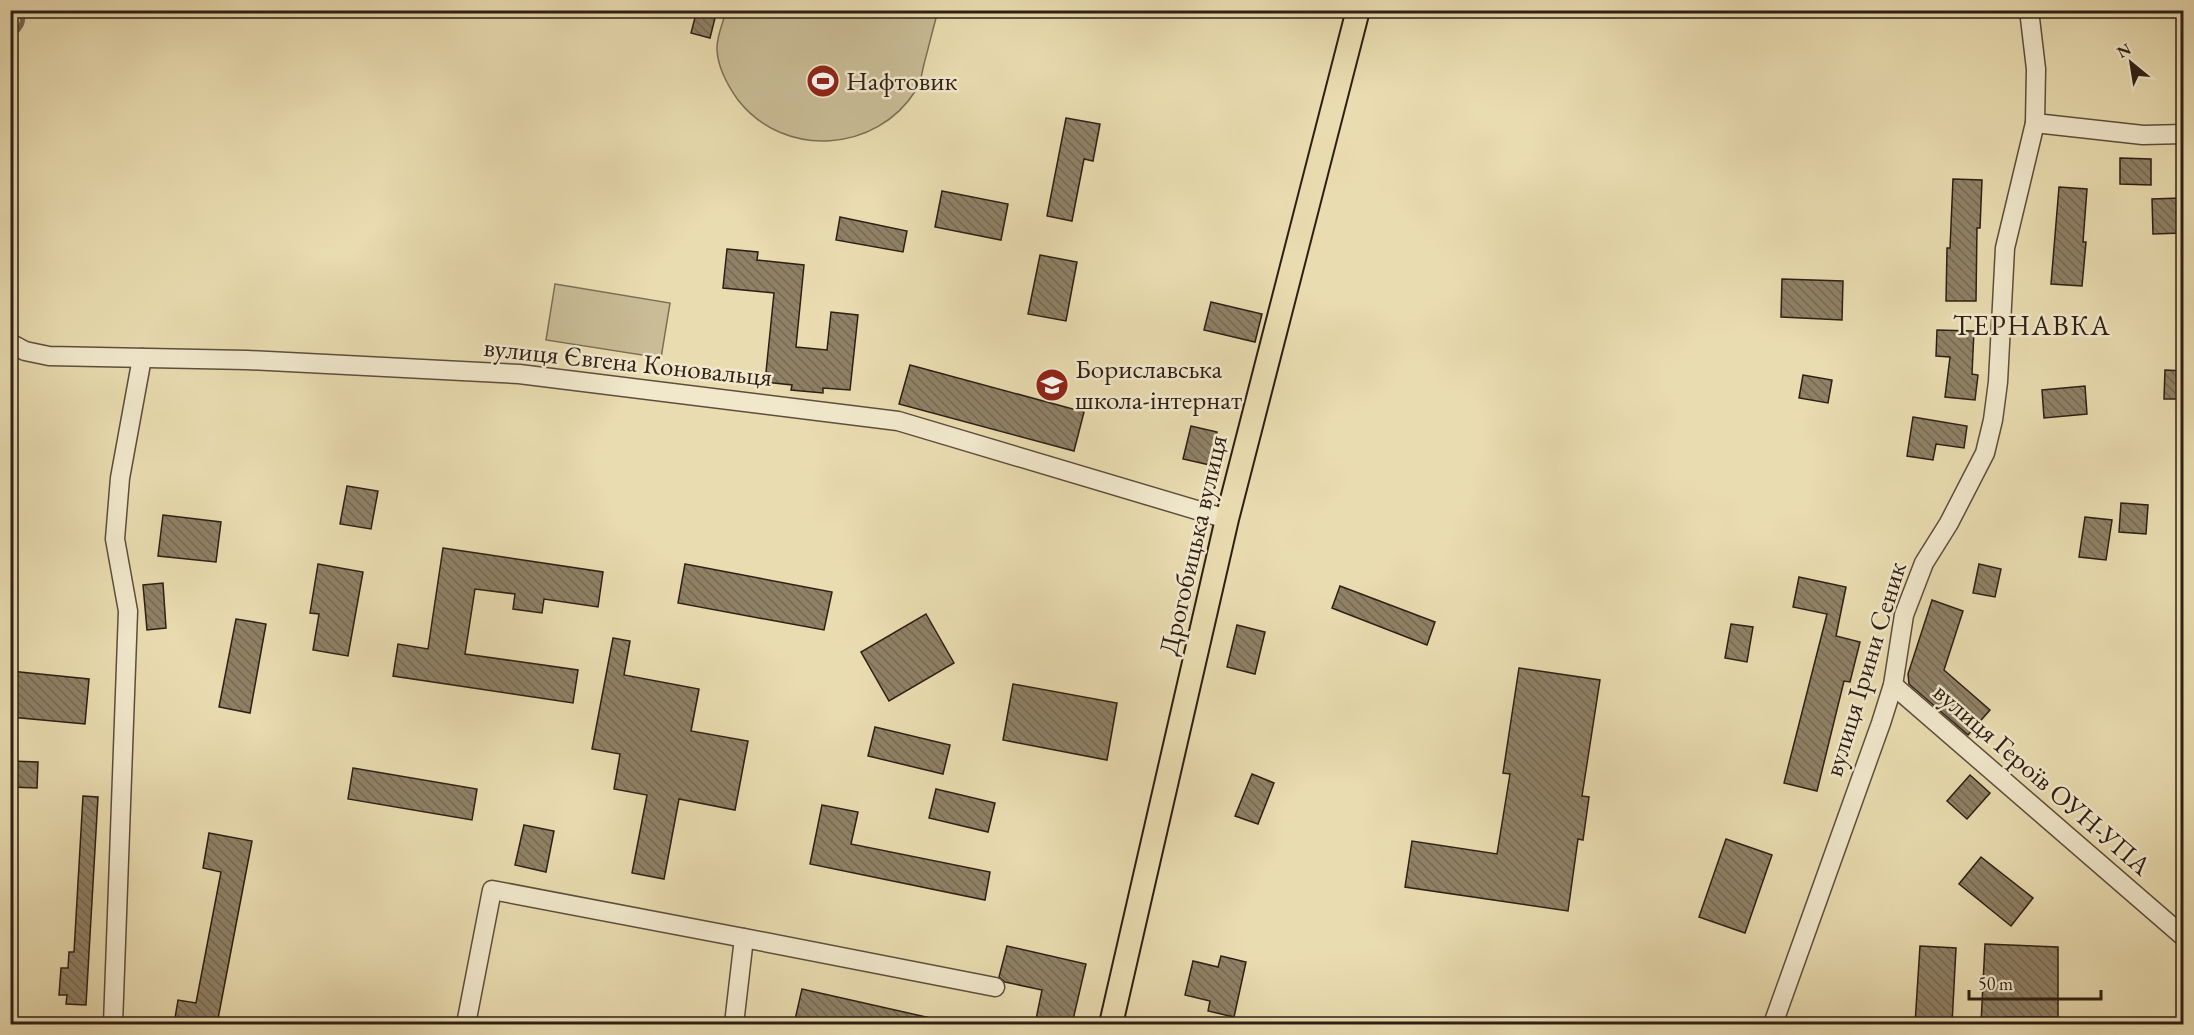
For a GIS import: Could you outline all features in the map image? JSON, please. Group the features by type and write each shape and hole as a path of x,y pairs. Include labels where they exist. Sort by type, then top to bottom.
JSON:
{"main road":[{"name":"Дрогобицька вулиця","path":"1111,1024 1227,519 1358,10"}],"street":[{"name":"вулиця Ірини Сеник","path":"1773,1024 1881,723 1893,685 1904,615 1924,562 1949,523 1985,453 1993,420 1998,382 2005,248 2035,123 2036,69 2029,10"},
{"path":"2035,123 2143,135 2184,134"},
{"name":"вулиця Євгена Коновальця","path":"10,343 25,351 50,356 247,360 519,374 898,422 1227,519"},
{"path":"113,1024 128,611 115,539 120,478 142,358"},
{"name":"вулиця Героїв ОУН-УПА","path":"1893,685 2184,937"},
{"path":"466,1024 492,890 995,987"},
{"path":"734,1024 744,938"}],"shaded area":[{"name":"Нафтовик","path":"726,10 938,11 919,84 899,111 878,126 855,136 830,141 804,139 780,132 757,119 738,100 724,76 717,50"},
{"path":"555,284 670,303 661,358 546,340"}],"building":[{"path":"697,10 717,10 710,38 691,33"},
{"path":"1066,118 1100,124 1093,161 1084,159 1072,221 1047,216"},
{"path":"2120,158 2151,159 2151,185 2120,184"},
{"path":"1953,179 1982,180 1980,228 1977,228 1976,301 1946,301 1947,248 1950,248"},
{"path":"2059,187 2087,189 2082,286 2051,284"},
{"path":"942,191 1008,204 1001,240 935,227"},
{"path":"2181,198 2182,233 2153,234 2152,199"},
{"path":"840,217 907,231 903,252 836,240"},
{"path":"727,249 758,252 757,260 804,265 796,347 827,350 831,312 858,315 850,390 823,388 823,393 791,390 792,385 765,382 774,293 723,288"},
{"path":"1040,255 1077,262 1066,321 1028,314"},
{"path":"1782,279 1843,281 1842,320 1781,317"},
{"path":"1211,302 1262,314 1255,342 1204,330"},
{"path":"1937,330 1974,331 1972,374 1978,375 1975,400 1945,397 1950,357 1936,356"},
{"path":"910,365 1084,412 1074,451 899,404"},
{"path":"2165,370 2184,371 2184,399 2164,399"},
{"path":"1803,375 1832,380 1828,403 1799,398"},
{"path":"2085,386 2087,414 2044,418 2042,390"},
{"path":"1913,417 1967,426 1964,448 1936,444 1933,460 1907,456"},
{"path":"1191,426 1217,432 1210,465 1183,459"},
{"path":"347,486 378,491 371,529 340,524"},
{"path":"2121,503 2148,505 2146,534 2119,532"},
{"path":"163,515 221,522 216,562 158,556"},
{"path":"2085,517 2112,520 2106,560 2079,557"},
{"path":"443,548 603,572 598,607 544,599 542,613 513,609 515,594 475,589 465,654 578,670 573,703 393,676 398,644 428,649"},
{"path":"318,564 363,572 348,656 313,650 319,614 310,613"},
{"path":"685,564 832,592 824,630 678,603"},
{"path":"1979,564 2001,569 1995,597 1973,593"},
{"path":"1799,577 1846,587 1836,636 1860,642 1850,682 1844,681 1817,791 1784,783 1827,614 1793,607"},
{"path":"163,583 166,628 147,630 143,585"},
{"path":"1340,586 1435,622 1427,645 1332,608"},
{"path":"1932,600 1963,611 1944,670 1990,710 1968,735 1909,684 1908,674"},
{"path":"926,614 954,663 889,701 861,652"},
{"path":"236,619 266,624 250,713 219,707"},
{"path":"1731,624 1753,627 1747,662 1725,658"},
{"path":"1237,625 1265,632 1255,674 1227,667"},
{"path":"613,638 630,641 624,675 699,689 691,731 748,741 735,810 679,799 664,879 632,873 647,795 614,789 620,754 592,749"},
{"path":"1519,668 1600,680 1582,796 1589,797 1583,840 1578,839 1568,911 1405,887 1412,841 1497,854 1510,774 1503,773"},
{"path":"10,671 89,679 85,724 10,717"},
{"path":"1013,684 1117,703 1107,760 1003,740"},
{"path":"875,727 950,745 943,774 868,756"},
{"path":"10,761 38,762 37,788 10,787"},
{"path":"353,768 477,789 472,820 348,799"},
{"path":"1252,774 1274,783 1258,824 1235,816"},
{"path":"1970,775 1990,793 1967,819 1947,801"},
{"path":"936,789 995,803 988,832 929,818"},
{"path":"83,796 98,797 86,1005 66,1004 67,995 59,995 61,968 68,968 69,952 74,952"},
{"path":"822,805 858,812 851,844 990,872 985,900 810,864"},
{"path":"524,825 554,831 546,872 515,865"},
{"path":"209,833 252,841 217,1024 174,1024 178,1000 196,1003 221,872 203,868"},
{"path":"1726,839 1772,855 1745,933 1699,917"},
{"path":"1981,857 2033,898 2011,926 1959,884"},
{"path":"1985,944 2058,947 2058,1017 2005,1017 2005,1024 1981,1024"},
{"path":"1007,946 1086,964 1072,1024 1035,1024 1042,990 1005,982 999,977"},
{"path":"1920,946 1956,948 1952,1024 1915,1024"},
{"path":"1221,956 1246,962 1234,1017 1208,1011 1210,1001 1185,995 1193,961 1218,967"},
{"path":"802,989 935,1019 934,1024 794,1024"}],"waterway":[{"path":"10,38 22,23 21,10"},
{"path":"10,82 10,88"}],"place":[{"name":"Нафтовик","path":"823,81"},
{"name":"Бориславська школа-інтернат","path":"1052,385"}],"district":[{"name":"ТЕРНАВКА","path":"2032,325"}]}
